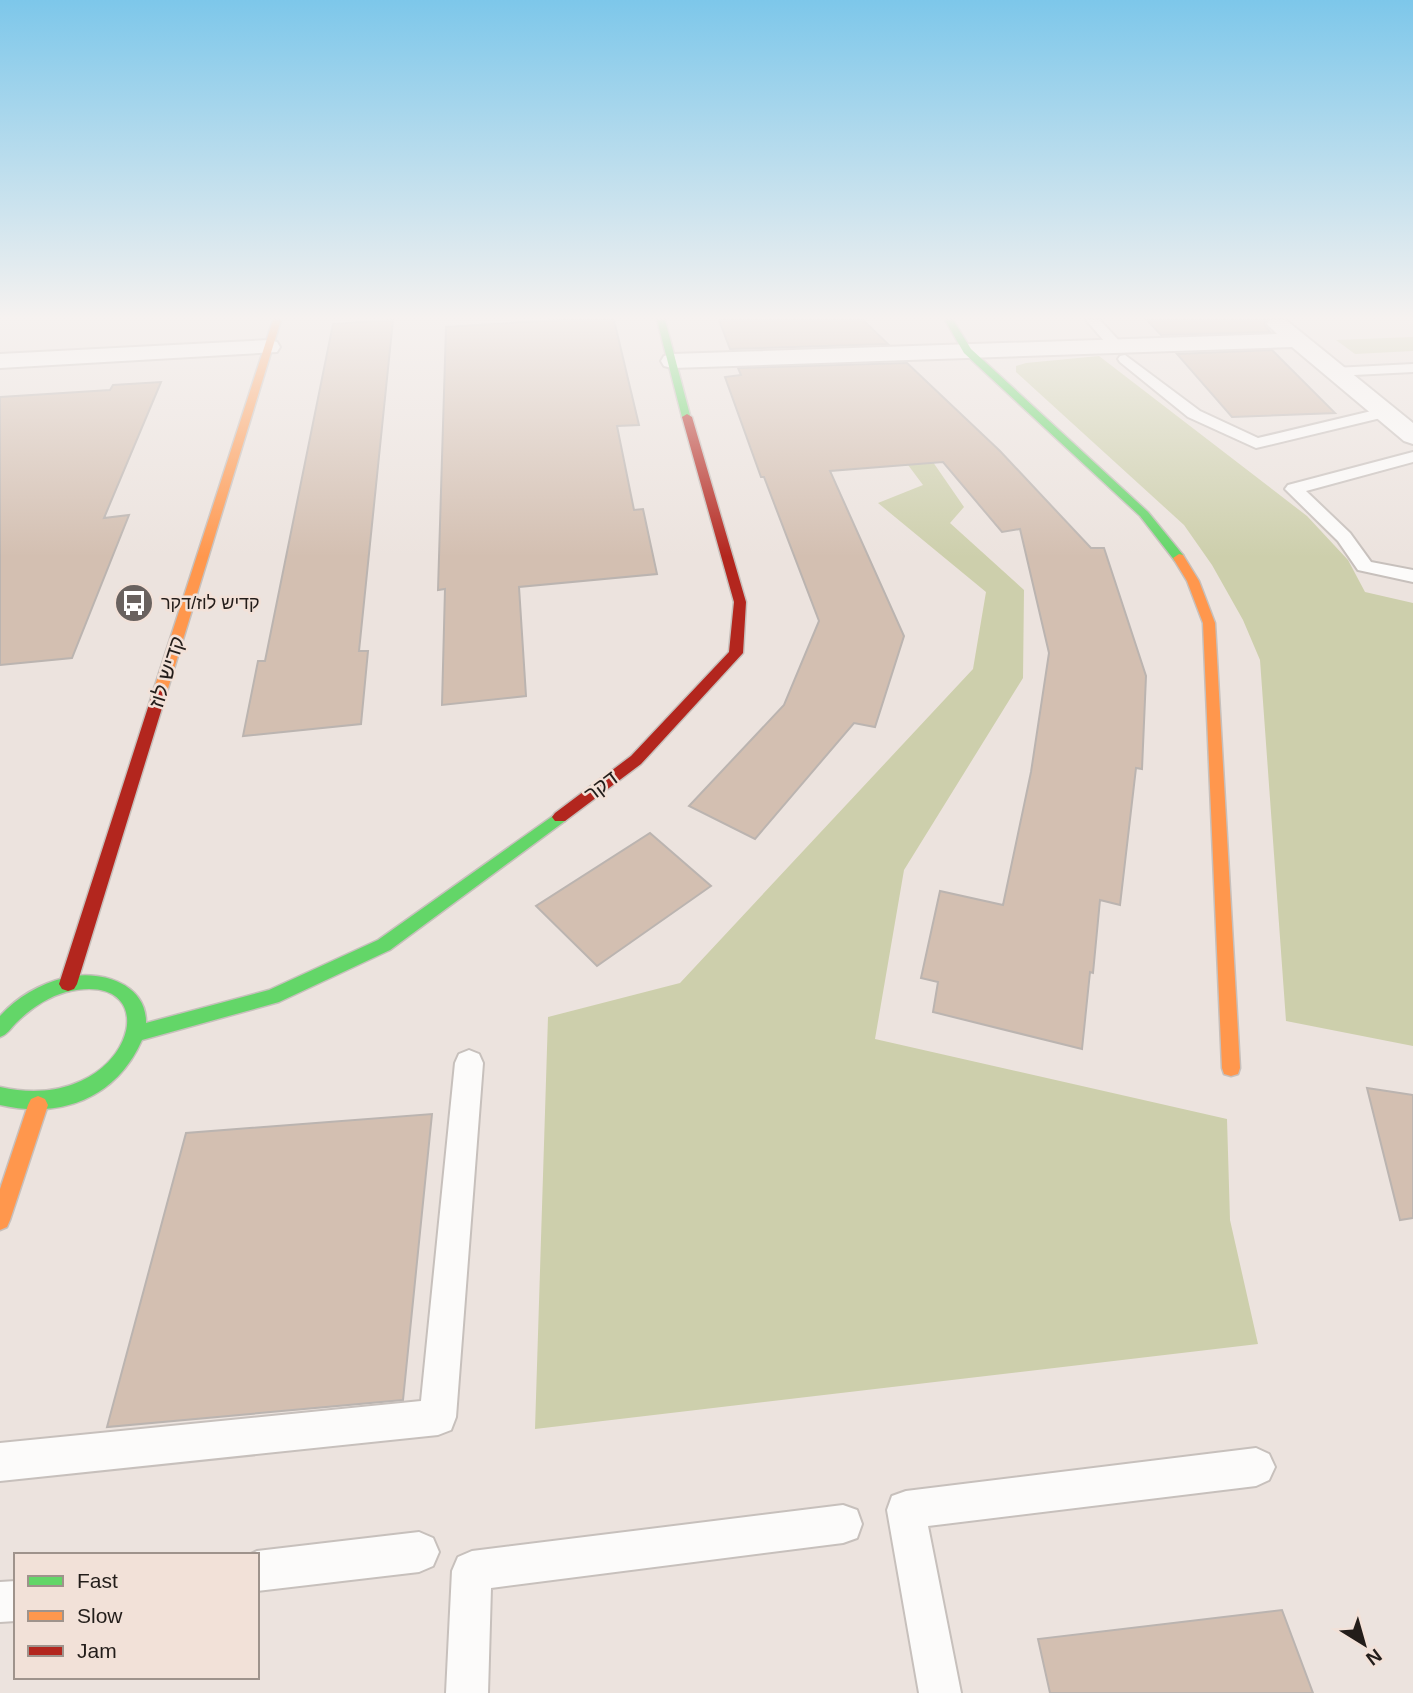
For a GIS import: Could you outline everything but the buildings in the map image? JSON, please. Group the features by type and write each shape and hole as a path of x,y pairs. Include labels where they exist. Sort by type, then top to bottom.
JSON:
{"street":[{"name":"קדיש לוז","path":"68,984 254,399"},
{"name":"דקר","path":"135,1034 273,997 384,945 463,890 636,760 736,653 740,602 683,399"},
{"path":"1019,399 1144,514 1171,545 1197,592 1209,623 1231,1068"},
{"path":"1367,399 1413,436"},
{"path":"0,1029 22,1006 44,993 68,984 89,981 123,990 133,1002 138,1016 135,1034 126,1053 109,1072 88,1088 63,1100 38,1105 16,1104 0,1096"},
{"path":"0,1220 38,1105"}],"lane":[{"path":"1176,399 1194,414 1256,443 1384,413"},
{"path":"1413,457 1294,489 1344,537 1365,566 1413,576"},
{"path":"0,1462 438,1417 469,1063"},
{"path":"940,1693 906,1510 1256,1466"},
{"path":"467,1693 472,1571 843,1524"},
{"path":"259,1571 419,1552"}],"green space":[{"path":"859,399 889,399 964,507 950,523 1024,590 1023,678 904,870 875,1039 1227,1119 1230,1220 1258,1344 535,1429 548,1017 680,983 973,669 986,592 878,503 923,485"},
{"path":"1046,399 1155,399 1307,516 1348,560 1365,592 1413,603 1413,1046 1286,1021 1260,660 1243,620 1212,565 1184,525"}],"traffic: fast":[{"path":"682,399 687,417"},
{"path":"1019,399 1144,514 1179,558"},
{"path":"135,1034 273,997 384,945 560,817"},
{"path":"0,1029 10,1017 35,997 65,985 81,982 112,987 126,995 135,1008 137,1017 131,1044 121,1061 93,1086 76,1094 38,1102 0,1096"}],"traffic: slow":[{"path":"159,695 252,399"},
{"path":"1179,558 1193,581 1209,623 1231,1068"},
{"path":"0,1220 38,1105"}],"traffic: jam":[{"path":"560,817 636,760 736,653 740,602 687,417"},
{"path":"68,984 159,695"}],"place":[{"name":"קדיש לוז/דקר","path":"134,603"}]}
